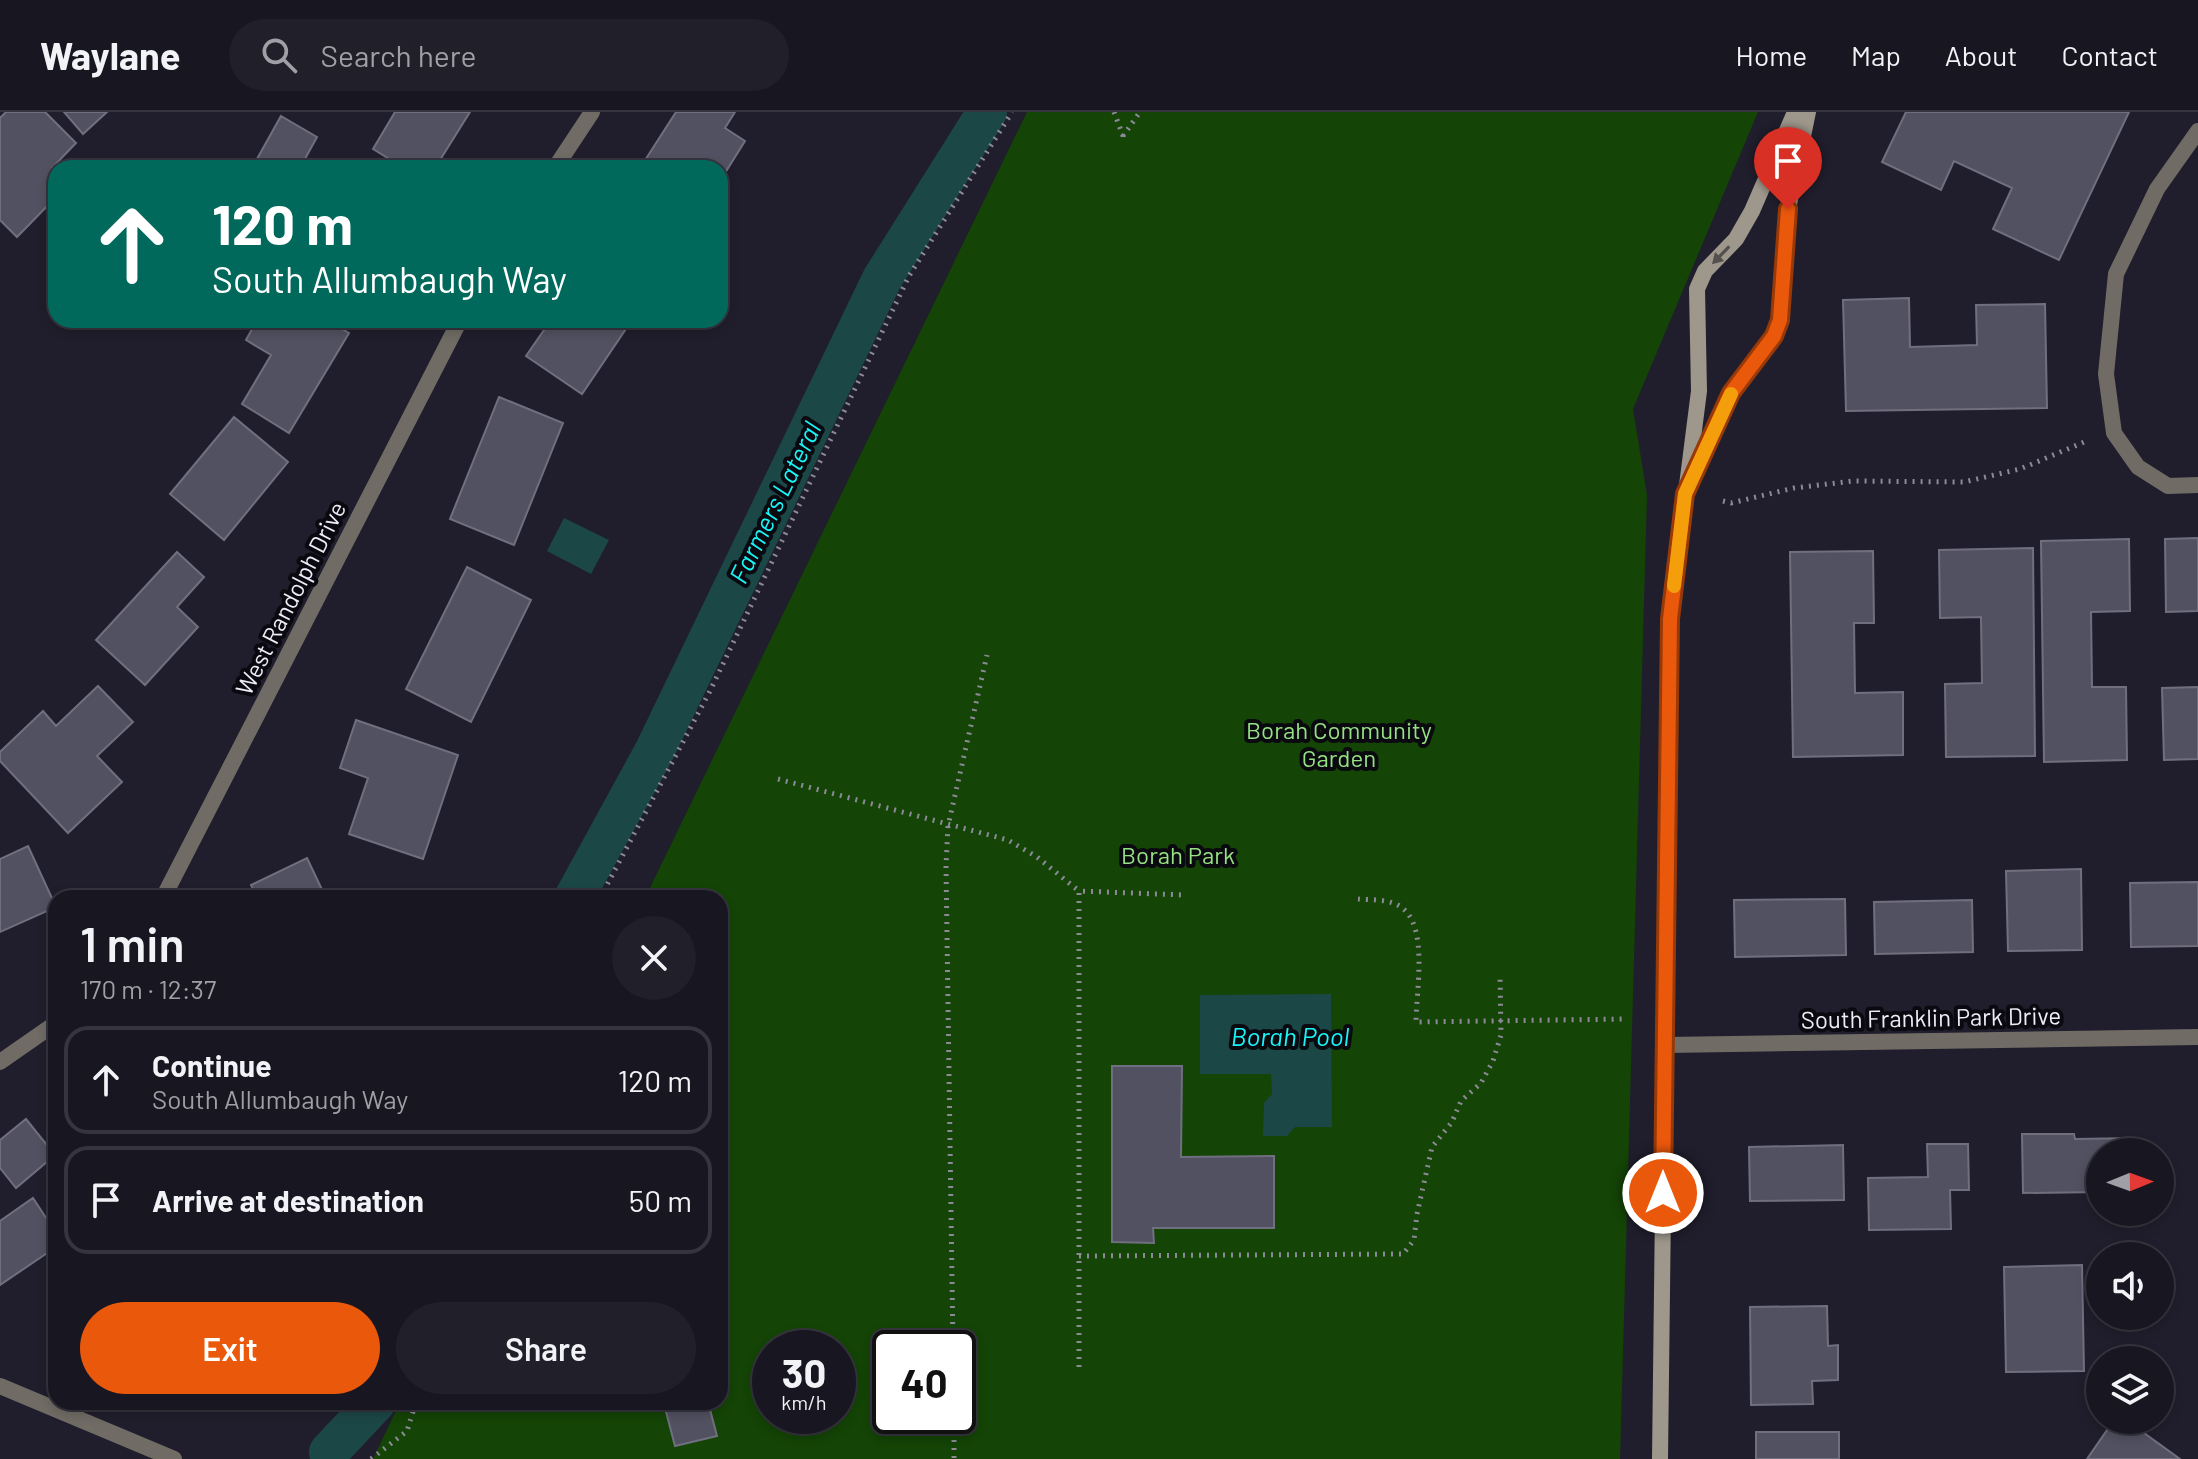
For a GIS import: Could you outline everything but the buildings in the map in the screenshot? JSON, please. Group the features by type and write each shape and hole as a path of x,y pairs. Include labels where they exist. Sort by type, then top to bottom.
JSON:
{"street":[{"path":"560,160 592,112"},
{"path":"1660,1459 1666,1045 1665,809 1670,619 1699,391 1697,289 1705,271 1736,239 1752,211 1795,112"},
{"path":"1685,494 1731,393 1774,336 1780,320 1788,209 1808,112"},
{"path":"2198,131 2157,189 2116,274 2106,374 2114,433 2138,467 2168,486 2198,485"},
{"name":"West Randolph Drive","path":"167,890 456,328"},
{"path":"0,1062 48,1029"},
{"name":"South Franklin Park Drive","path":"1666,1045 2198,1037"},
{"path":"0,1386 48,1406"},
{"path":"57,1410 174,1459"}],"path":[{"path":"604,890 710,691 909,276 1012,112"},
{"path":"1114,112 1123,136 1140,112"},
{"path":"1723,501 1731,503 1794,488 1853,481 1964,482 2020,469 2093,439"},
{"path":"953,1330 948,826 987,655"},
{"path":"778,779 1008,840 1037,857 1079,891 1183,895"},
{"path":"1079,891 1079,1367"},
{"path":"1358,899 1400,906 1413,920 1419,950 1416,1022 1627,1019"},
{"path":"1079,1256 1403,1254 1414,1240 1432,1147 1452,1122 1461,1101 1481,1083 1493,1061 1501,1035 1500,975"},
{"path":"371,1459 407,1431 414,1410"},
{"path":"954,1434 954,1459"}],"green space":[{"name":"Borah Park","path":"1027,112 1758,112 1633,409 1647,495 1620,1459 373,1459 396,1410 728,1410 728,890 649,890"}],"water":[{"path":"564,518 609,540 591,574 547,551"},
{"name":"Borah Pool","path":"1331,994 1332,1127 1295,1127 1287,1136 1263,1136 1264,1103 1272,1094 1271,1074 1200,1074 1200,995"}],"waterway":[{"name":"Farmers Lateral","path":"578,890 655,750 882,279 987,112"},
{"name":"Farmers Lateral","path":"329,1452 368,1410"}],"slow traffic":[{"path":"1674,586 1685,494 1731,394"}],"route":[{"path":"1663,1193 1665,809 1670,619 1685,494 1731,393 1774,336 1780,320 1788,209"}],"park label":[{"name":"Borah Community Garden","path":"1339,743"}]}
